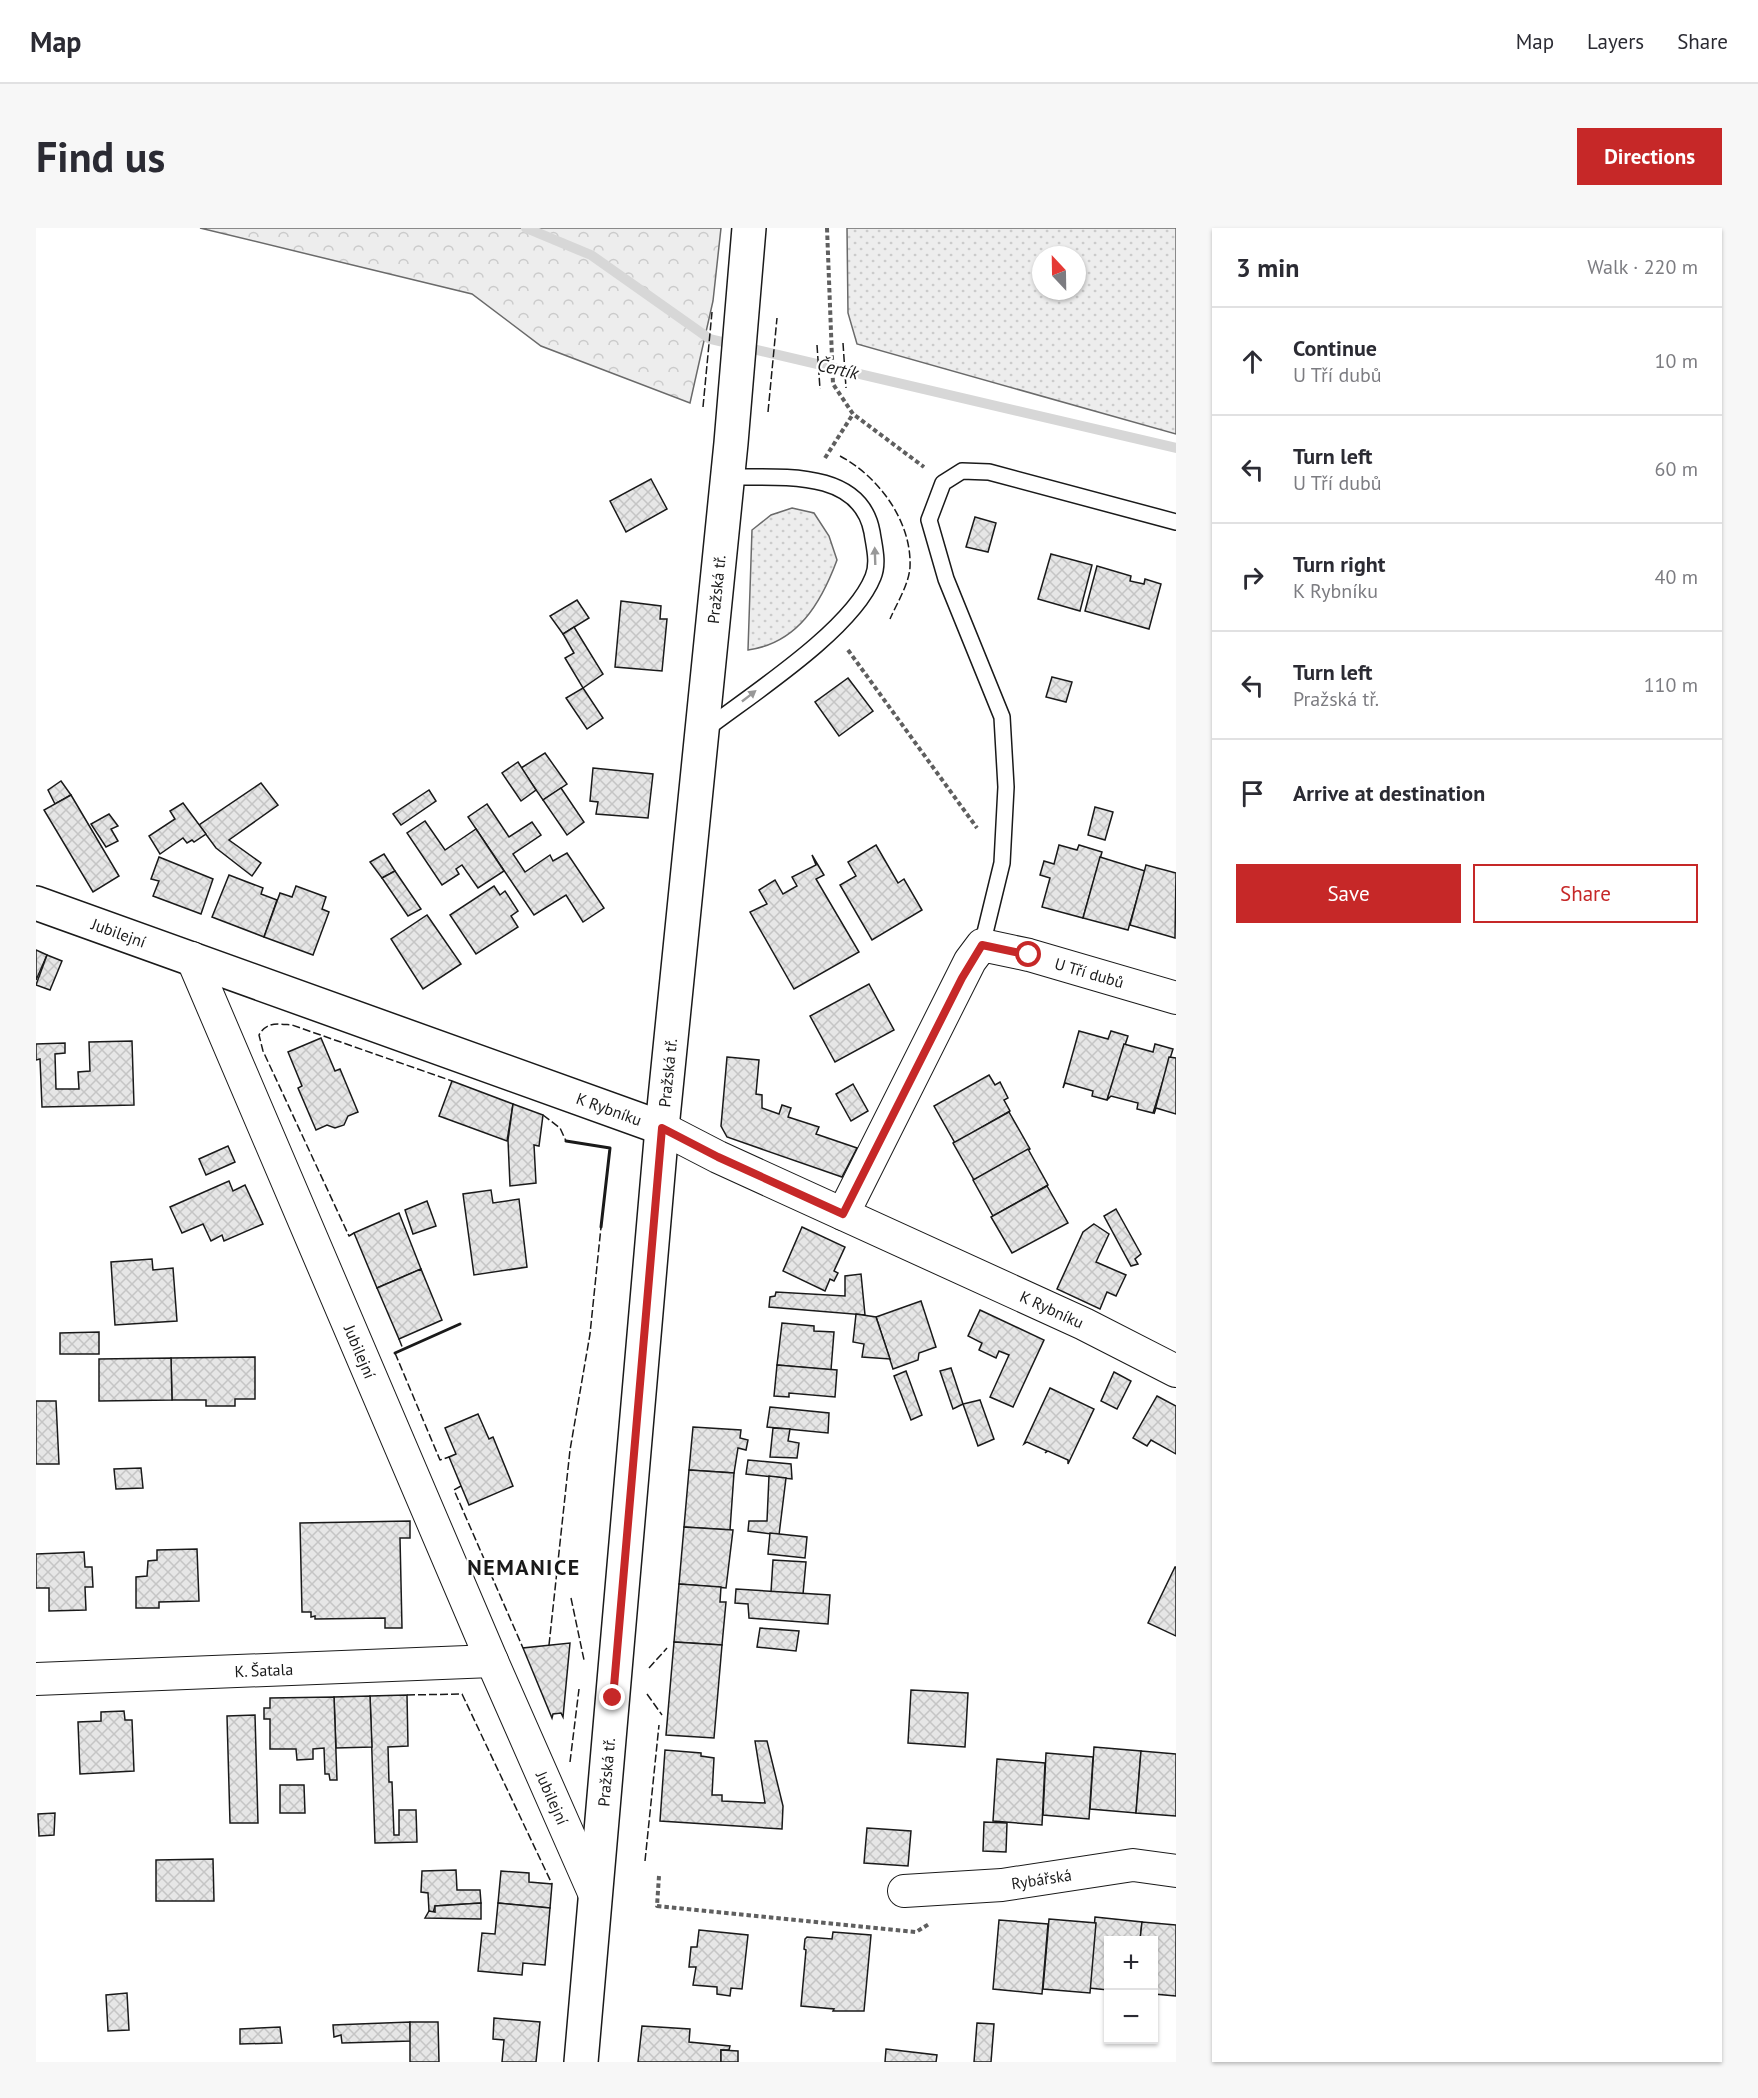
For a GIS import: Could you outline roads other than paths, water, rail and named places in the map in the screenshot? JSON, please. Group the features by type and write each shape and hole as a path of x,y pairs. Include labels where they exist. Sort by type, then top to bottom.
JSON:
{"main road":[{"name":"Pražská tř.","path":"581,2062 662,1128 703,732 749,228"},
{"name":"Jubilejní","path":"36,903 192,958"},
{"name":"K Rybníku","path":"192,958 662,1128"}],"street":[{"name":"U Tří dubů","path":"982,945 1029,955 1176,998"},
{"path":"843,1214 962,978 982,945"},
{"name":"Jubilejní","path":"192,958 492,1661 595,1895"},
{"name":"K Rybníku","path":"662,1128 718,1157 1084,1324 1176,1371"},
{"name":"K. Šatala","path":"36,1679 492,1661"},
{"name":"Rybářská","path":"904,1891 1002,1885 1133,1865 1176,1871"}],"lane":[{"path":"982,945 1002,863 1006,787 1002,717 946,579 929,520 943,483 962,471 989,472 1176,522"},
{"path":"703,732 834,630 875,575 876,554 871,526 859,503 838,487 813,479 727,477"}],"waterway":[{"name":"Čertík","path":"526,228 591,255 710,339 1176,448"}],"district":[{"name":"NEMANICE","path":"524,1567"}]}
